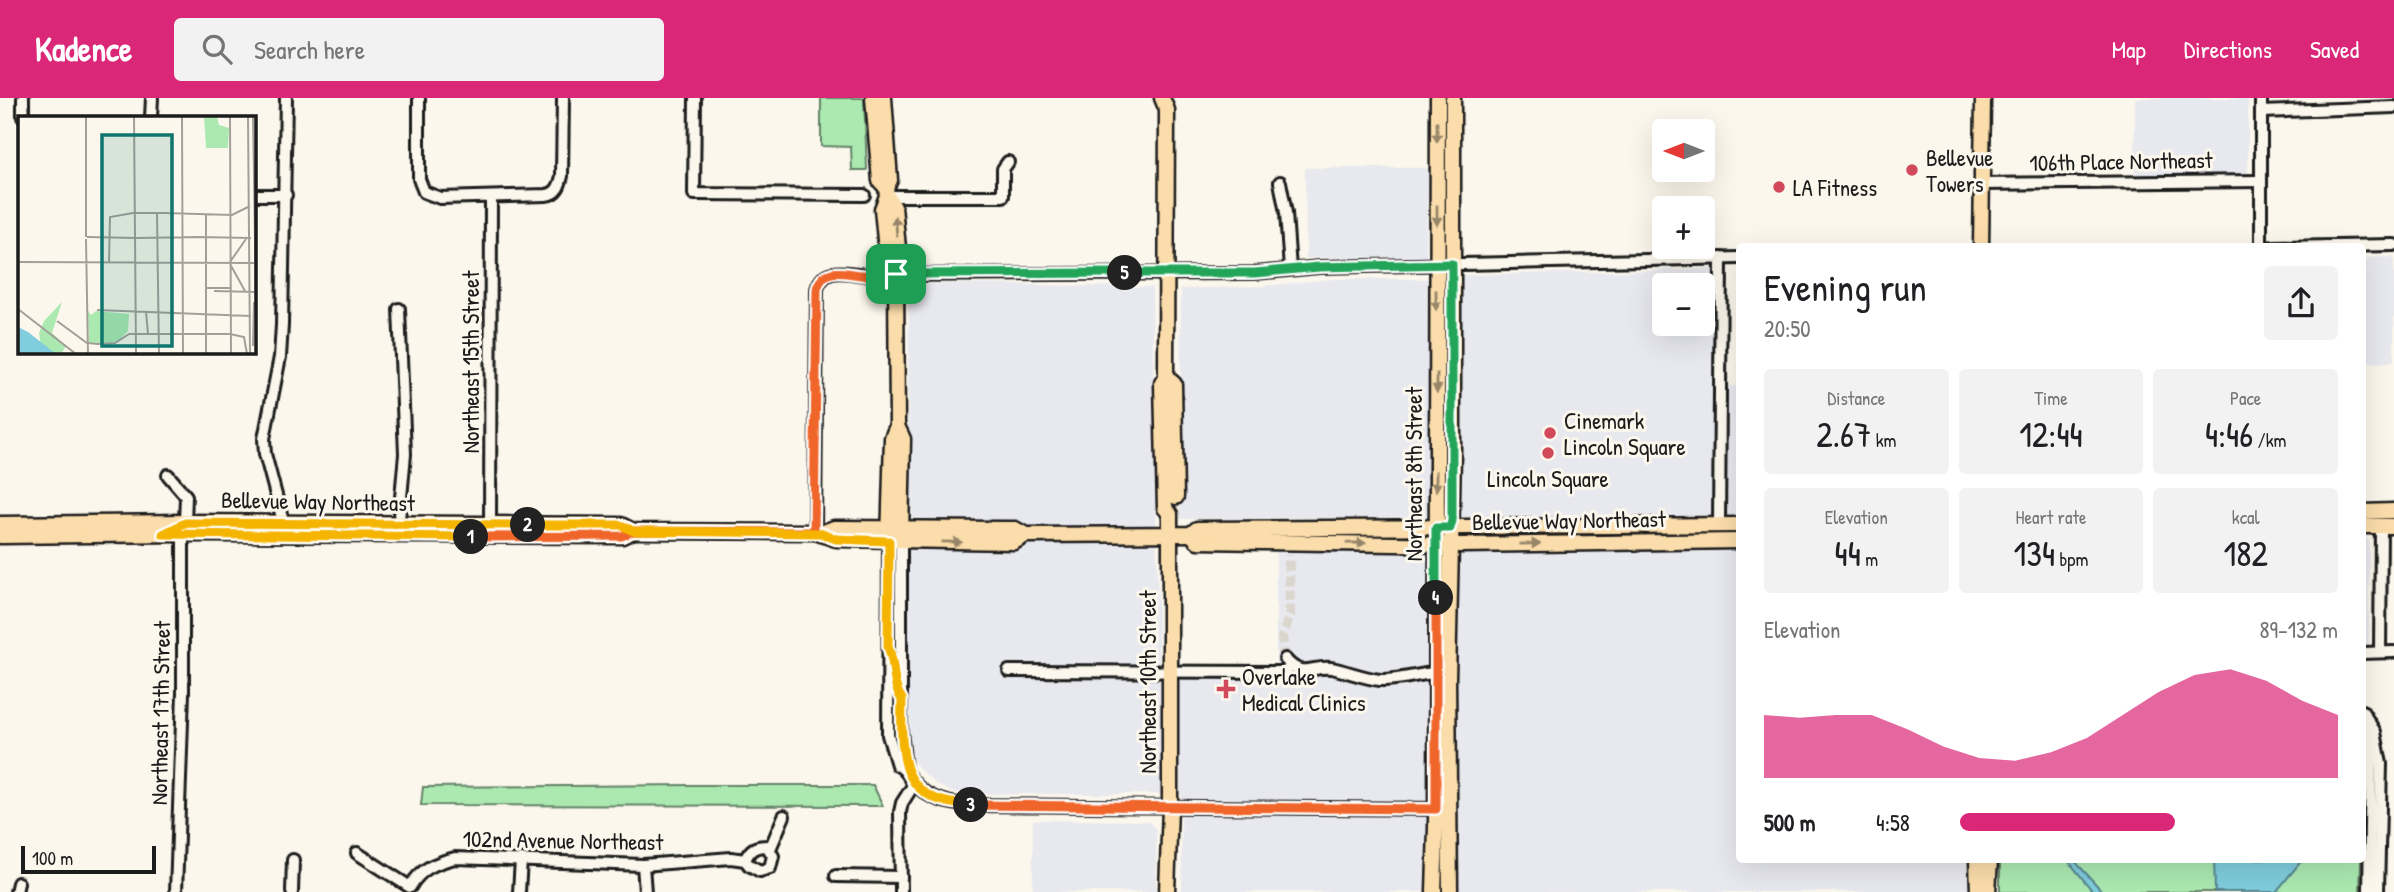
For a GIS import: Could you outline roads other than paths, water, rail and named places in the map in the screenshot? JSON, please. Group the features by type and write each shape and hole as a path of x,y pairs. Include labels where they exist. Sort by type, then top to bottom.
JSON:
{"main road":[{"path":"873,98 880,181 886,191"},
{"path":"884,98 890,180 882,208 886,250 894,258 896,274 897,426 892,438 895,535"},
{"name":"Northeast 8th Street","path":"1434,892 1436,848 1443,809 1443,528 1436,264 1438,98"},
{"name":"Northeast 8th Street","path":"1443,528 1453,456 1453,98"},
{"path":"1981,243 1983,98"},
{"name":"Northeast 10th Street","path":"1167,102 1166,377 1162,383 1166,508 1170,514 1170,807 1167,892"},
{"name":"Northeast 10th Street","path":"1166,377 1174,384 1176,497"},
{"path":"2366,518 2394,511"},
{"path":"2366,518 2390,524"},
{"name":"Bellevue Way Northeast","path":"0,524 622,536 633,531 818,532 834,528 895,535 1015,529 1026,535 1191,534 1197,529 1736,526"},
{"path":"25,536 36,529 55,525"},
{"name":"Bellevue Way Northeast","path":"398,531 491,526 621,525 633,531"},
{"path":"1595,542 1607,537 1640,533 1642,527"},
{"path":"0,536 163,534 184,528"},
{"name":"Bellevue Way Northeast","path":"1191,534 1198,541 1289,549 1443,544 1736,541"},
{"name":"Northeast 8th Street","path":"1443,544 1435,673 1450,892"},
{"path":"1436,848 1440,855 1441,892"},
{"path":"1977,863 1978,892"},
{"path":"1989,892 1990,863"}],"street":[{"path":"23,98 23,116"},
{"path":"151,116 152,98"},
{"path":"285,530 265,454 264,439 282,336 286,98"},
{"path":"419,98 418,179 424,192 433,197 546,195 558,188 562,176 563,98"},
{"path":"695,98 694,194 864,195"},
{"path":"2261,98 2261,243"},
{"path":"2261,112 2394,107"},
{"path":"886,191 1003,196 1003,169 1008,162"},
{"name":"106th Place Northeast","path":"1982,184 2261,181"},
{"path":"1280,182 1286,213 1290,269"},
{"path":"256,195 285,195"},
{"name":"Northeast 15th Street","path":"491,197 491,526"},
{"path":"2366,245 2394,245"},
{"path":"1719,526 1721,258"},
{"path":"818,532 817,289 819,282 829,273 1255,273 1290,269 1436,264 1736,258"},
{"path":"398,531 405,454 399,309"},
{"name":"Northeast 17th Street","path":"168,475 186,496 176,892"},
{"name":"Northeast 10th Street","path":"1170,514 1176,509 1176,497"},
{"path":"2380,652 2390,524"},
{"path":"895,535 888,647 888,735 897,765 905,768"},
{"path":"895,535 905,768 914,784 934,798 950,804 1443,809"},
{"path":"888,647 894,659 896,691 902,699"},
{"path":"2366,653 2394,652"},
{"path":"1009,671 1285,672 1288,662 1306,671 1333,669 1379,680 1435,673"},
{"path":"2366,717 2375,732 2379,747 2381,785 2378,892"},
{"path":"2366,736 2381,785 2369,892"},
{"path":"901,892 900,813 902,803 914,784"},
{"name":"102nd Avenue Northeast","path":"770,849 784,816"},
{"name":"102nd Avenue Northeast","path":"357,853 410,889 415,877 427,868 455,858 643,865 731,858 745,860 754,868 766,870 770,868 773,856 767,846 758,846 752,849 745,860"},
{"path":"292,892 293,860"},
{"path":"519,892 521,860"},
{"path":"643,865 645,892"},
{"path":"836,876 901,877"}],"water":[{"path":"2070,863 2077,863 2103,892 2094,892"},
{"path":"2214,863 2300,863 2276,892 2215,892"}],"tunnel":[{"path":"1285,659 1282,637 1290,615 1289,555"}],"place":[{"name":"Bellevue Towers","path":"1912,170"},
{"name":"LA Fitness","path":"1779,187"},
{"name":"Cinemark Lincoln Square","path":"1550,433"},
{"name":"Lincoln Square","path":"1548,453"},
{"name":"Overlake Medical Clinics","path":"1226,689"}]}
